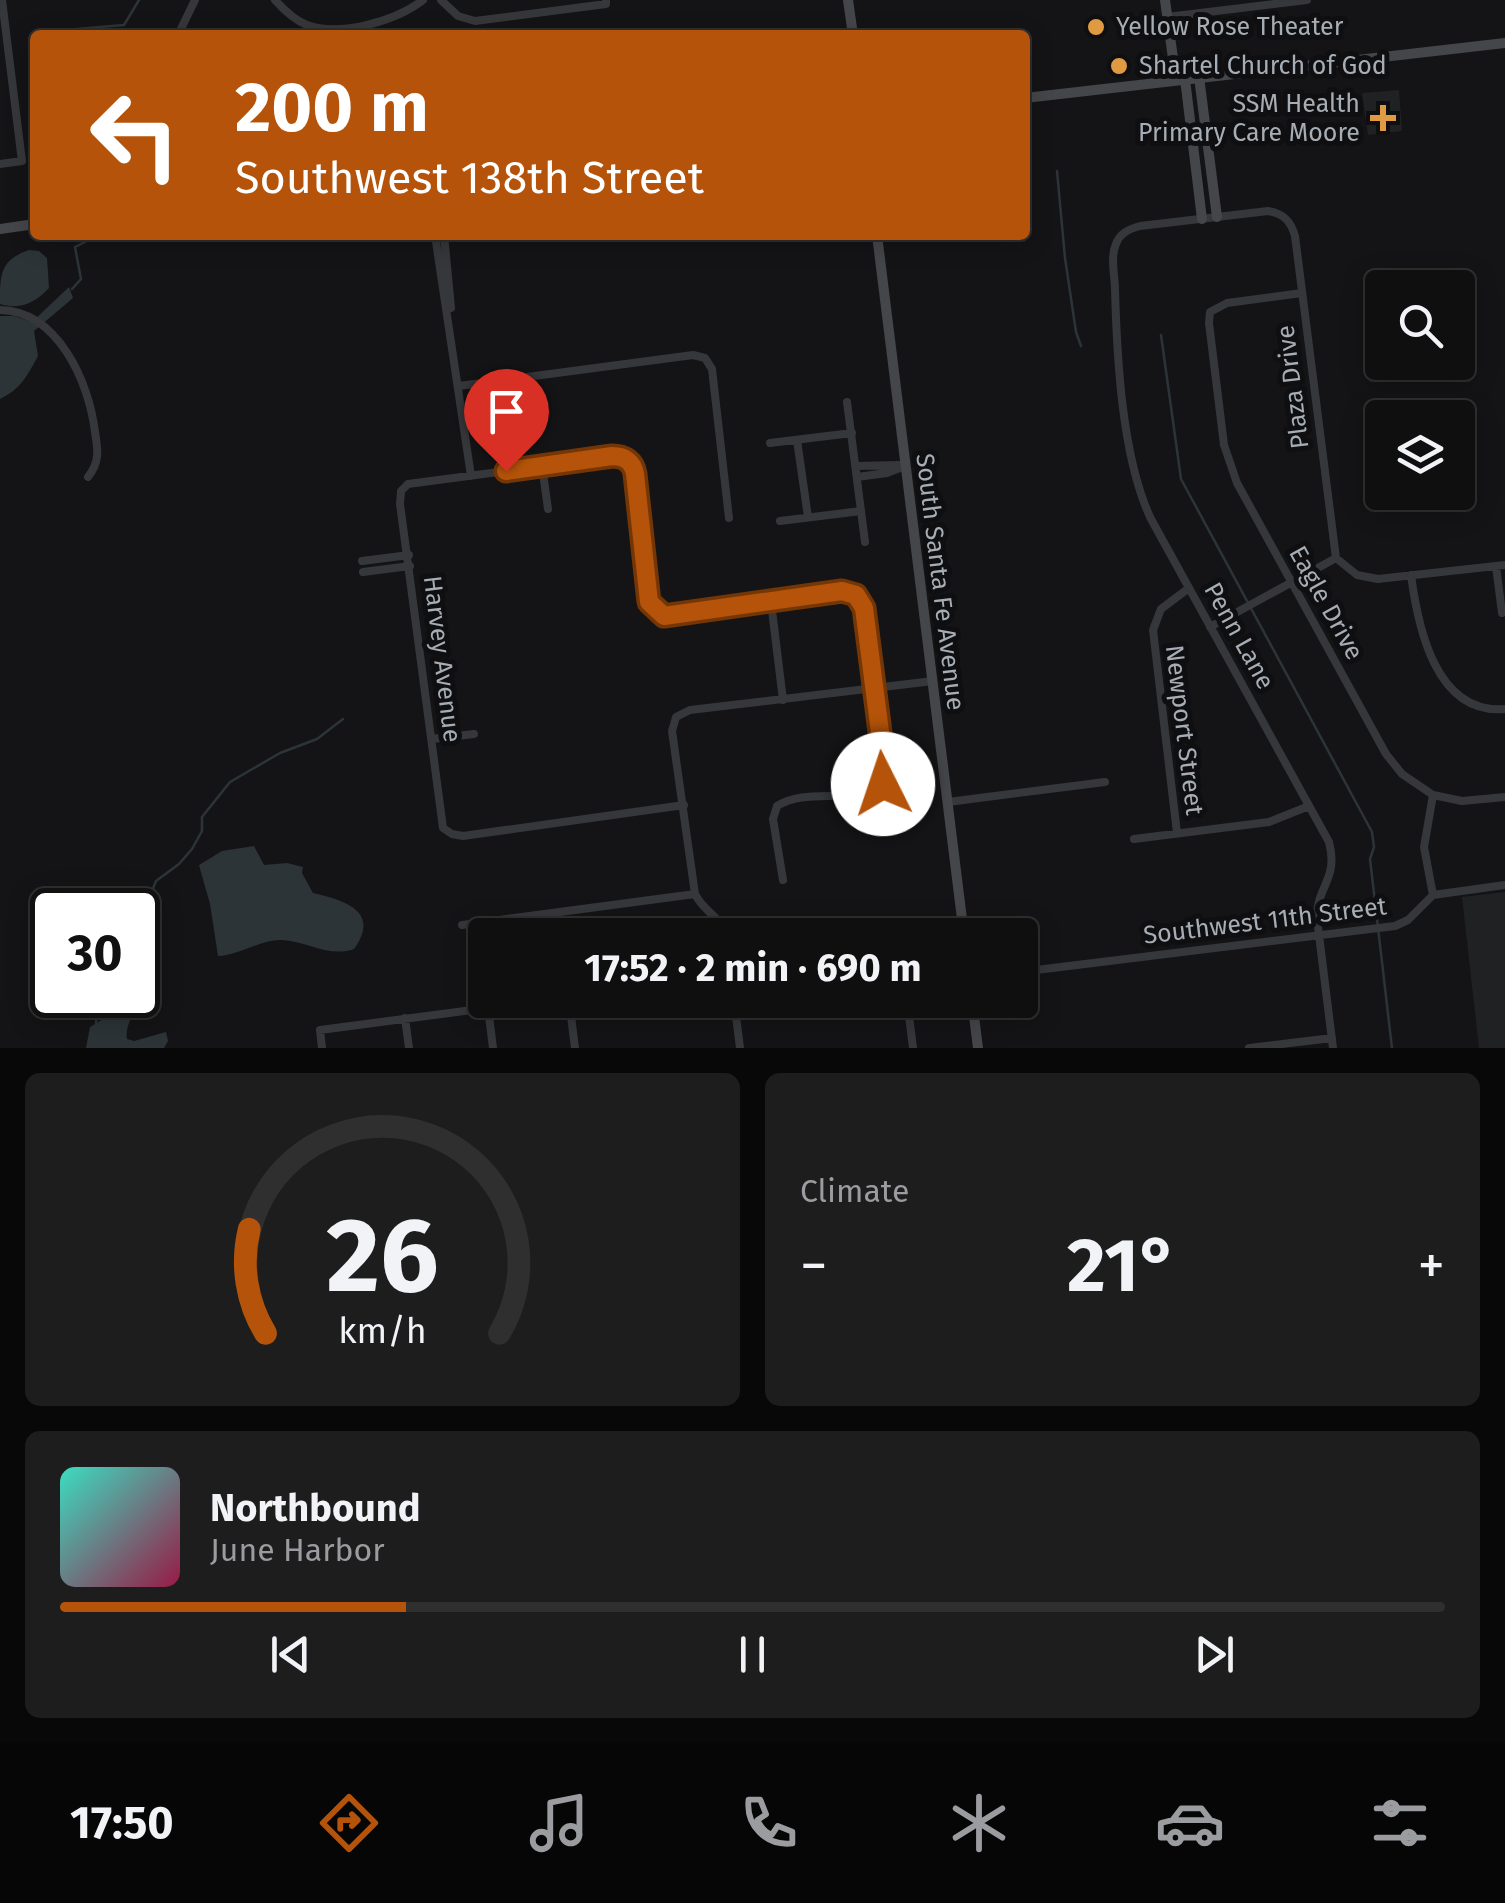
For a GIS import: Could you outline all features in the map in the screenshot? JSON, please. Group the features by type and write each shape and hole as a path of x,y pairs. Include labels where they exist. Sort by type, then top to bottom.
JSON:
{"main road":[{"path":"848,0 851,30"},
{"path":"1165,0 1202,219"},
{"path":"1030,97 1505,43"},
{"path":"1200,77 1217,217"},
{"path":"0,229 30,225"},
{"name":"South Santa Fe Avenue","path":"878,240 962,918"},
{"path":"974,1018 978,1048"}],"street":[{"path":"0,164 22,160 2,0"},
{"path":"180,30 195,0"},
{"path":"275,0 296,19 327,28 381,22 423,0"},
{"path":"441,0 458,16 475,21 606,2"},
{"path":"1167,16 1308,0"},
{"name":"Plaza Drive","path":"1217,217 1268,210 1282,215 1295,236 1336,558"},
{"path":"1202,219 1217,217"},
{"name":"Penn Lane","path":"1202,219 1140,226 1120,236 1113,255 1116,319 1134,471 1147,510 1329,842 1331,876 1318,904 1332,1043"},
{"path":"436,240 470,476 612,456 628,460 635,474 649,602 658,614 673,617 842,591 856,595 864,608 884,763 883,784 869,792 789,800 777,806 774,819 783,880"},
{"path":"444,240 452,338"},
{"name":"Eagle Drive","path":"1302,293 1227,303 1213,309 1208,323 1228,462 1393,764 1433,795"},
{"path":"0,310 21,311 34,318 77,366 92,403 98,454 88,477"},
{"path":"459,386 692,355 705,358 712,368 729,518"},
{"path":"848,402 865,542"},
{"path":"770,443 852,433"},
{"path":"797,440 808,518"},
{"path":"542,466 548,510"},
{"path":"856,466 904,466"},
{"path":"857,478 904,466"},
{"name":"Harvey Avenue","path":"470,476 412,482 403,488 400,504 440,818 448,833 464,836 684,805"},
{"path":"780,521 861,510"},
{"path":"362,561 409,554"},
{"path":"1210,627 1336,558 1363,577 1500,566 1502,612"},
{"path":"377,559 378,570"},
{"path":"363,572 410,566"},
{"path":"1411,575 1424,639 1453,691 1476,706 1505,708"},
{"name":"Newport Street","path":"1177,834 1153,630 1160,608 1189,588"},
{"path":"771,602 783,700"},
{"path":"719,918 695,894 672,731 676,717 690,710 933,681"},
{"path":"432,739 474,734"},
{"path":"948,802 1105,782"},
{"path":"1505,797 1462,800 1433,795 1424,847 1433,895 1505,885"},
{"path":"1134,839 1269,822 1309,806"},
{"path":"462,926 695,894"},
{"name":"Southwest 11th Street","path":"1038,970 1395,926 1408,920 1433,895"},
{"path":"322,1048 320,1030 468,1010"},
{"path":"406,1018 410,1048"},
{"path":"489,1018 493,1048"},
{"path":"571,1018 575,1048"},
{"path":"736,1018 740,1048"},
{"path":"909,1018 913,1048"},
{"path":"1249,1048 1332,1043"}],"shaded area":[{"name":"SSM Health Primary Care Moore","path":"1399,90 1402,131 1368,135 1362,93"},
{"path":"29,250 39,251 47,258 49,288 27,304 0,304 0,284 7,264"},
{"path":"69,287 73,298 34,331 38,356 27,376 0,399 0,316 32,322"},
{"path":"254,846 264,865 287,863 303,867 302,873 313,893 355,909 363,925 354,949 336,952 274,940 218,956 199,865 222,851"},
{"path":"1505,892 1505,1048 1479,1048 1462,897"},
{"path":"105,1018 132,1018 127,1039 134,1041 166,1032 168,1041 164,1048 86,1048 90,1027"}],"waterway":[{"path":"75,30 124,25 139,0"},
{"path":"1057,171 1065,258 1081,346"},
{"path":"72,289 81,279 75,247 86,240"},
{"path":"1161,335 1181,479 1372,832 1374,847 1370,859 1392,1048"},
{"path":"153,888 192,849 202,831 202,817 230,782 280,753 317,739 343,719"},
{"path":"96,1018 96,1025"}],"place":[{"name":"Yellow Rose Theater","path":"1096,27"},
{"name":"Shartel Church of God","path":"1119,66"},
{"name":"SSM Health Primary Care Moore","path":"1383,118"}],"route":[{"path":"506,471 612,456 631,463 649,602 658,614 673,617 847,590 860,598 884,763 883,784"}]}
